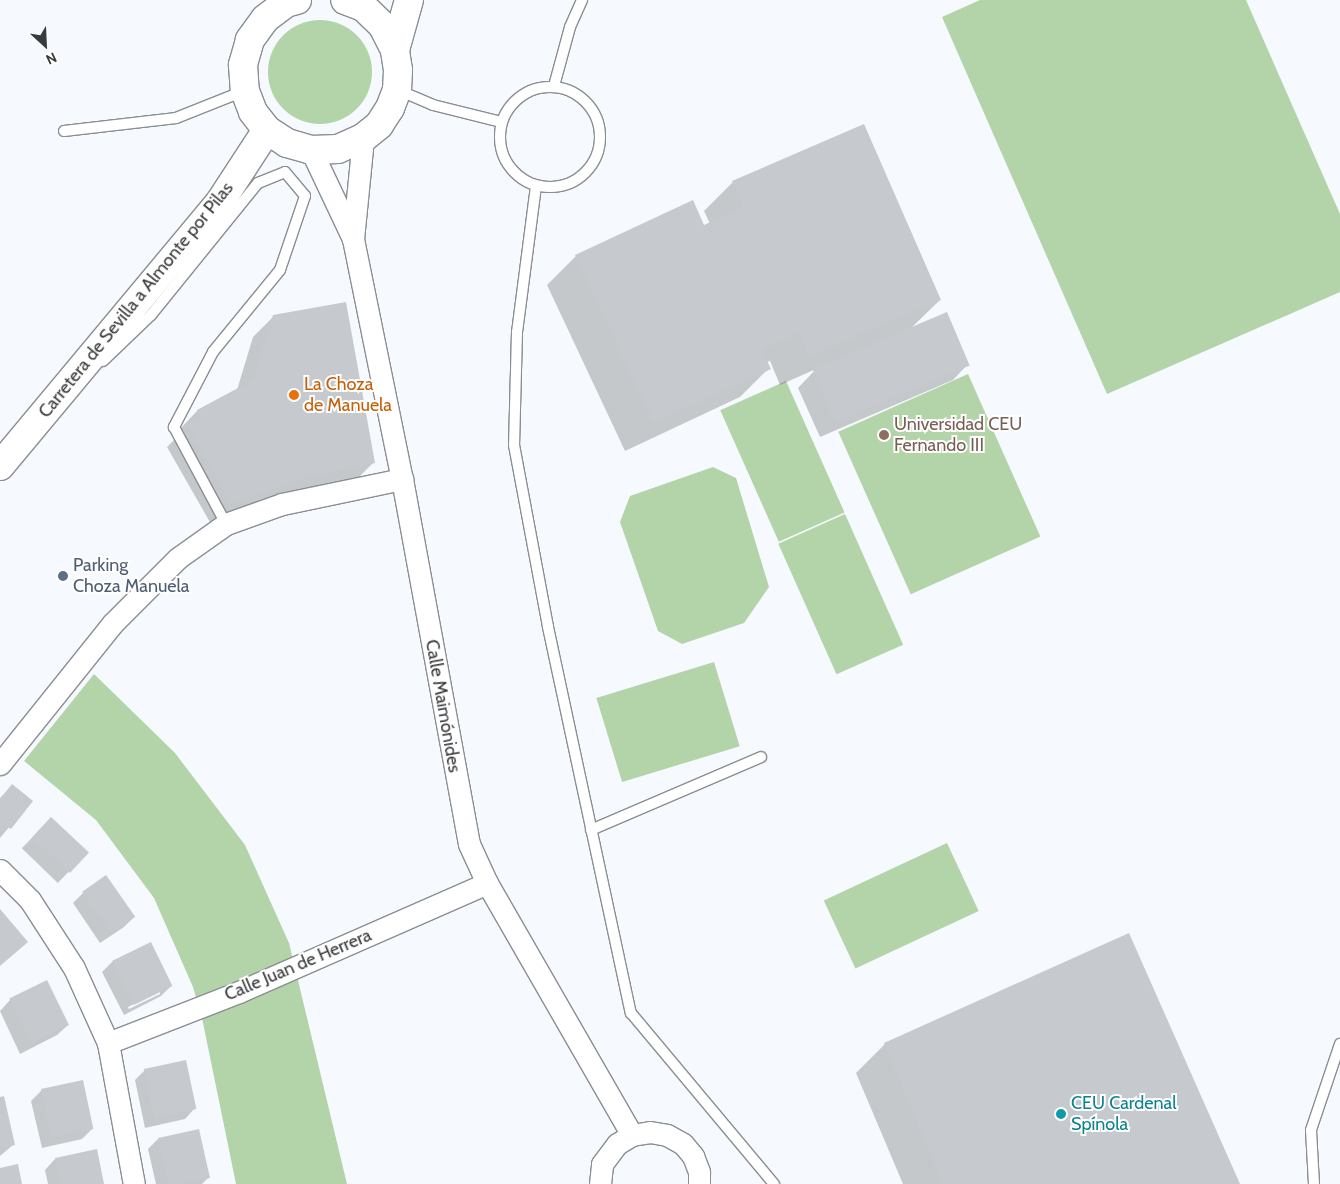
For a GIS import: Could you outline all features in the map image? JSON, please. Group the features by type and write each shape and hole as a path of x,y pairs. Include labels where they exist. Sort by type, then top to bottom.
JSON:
{"main road":[{"path":"297,0 286,4 265,19 250,40 243,65 245,91 253,112 267,130 287,143 311,150 338,149 363,138 379,125 390,108 397,90 398,70 395,50 383,26 363,7 345,0"},
{"path":"395,50 410,0"},
{"name":"Carretera de Sevilla a Almonte por Pilas","path":"8,457 220,202 267,130"}],"street":[{"name":"Calle Maimónides","path":"353,239 363,138"},
{"name":"Calle Maimónides","path":"311,150 353,239 402,479 468,844 487,883 632,1135"},
{"path":"0,764 112,624 178,558 226,524 282,504 402,479"},
{"path":"0,870 30,900 74,968 108,1043 134,1184"},
{"name":"Calle Juan de Herrera","path":"108,1043 238,992 487,883"},
{"path":"600,1184 602,1164 617,1144 632,1135 650,1132 667,1135 682,1144 693,1156 699,1172 700,1184"}],"lane":[{"path":"554,86 570,27 582,0"},
{"path":"554,86 580,96 592,108 599,124 600,142 596,159 585,173 570,183 553,187 536,186 521,179 505,161 499,138 501,122 508,108 519,96 533,89 554,86"},
{"path":"397,90 433,105 501,122"},
{"path":"64,131 176,118 245,91"},
{"path":"8,457 151,315 258,182 285,172 305,196 280,270 213,352 174,427 226,524"},
{"path":"536,186 517,332 514,446 548,627 631,1013 774,1184"},
{"path":"591,830 761,757"},
{"path":"1314,1184 1311,1130 1340,1044"}],"green space":[{"path":"980,0 1246,0 1340,214 1340,292 1107,394 942,17"},
{"path":"320,20 340,24 357,35 368,52 372,72 368,92 357,109 340,120 320,124 300,120 283,109 272,92 268,72 272,52 283,35 300,24"},
{"path":"968,374 1040,537 911,594 838,432"},
{"path":"786,381 845,513 779,542 720,410"},
{"path":"713,467 736,478 769,587 744,623 682,644 658,631 620,522 630,496"},
{"path":"845,514 903,645 836,674 778,544"},
{"path":"714,662 740,746 622,782 596,698"},
{"path":"94,674 175,753 245,845 289,943 347,1184 236,1184 202,1018 193,987 154,898 96,820 24,761"},
{"path":"947,843 979,911 855,968 824,900"}],"building":[{"path":"864,124 941,300 809,357 799,333 762,350 771,369 654,423 575,255 693,200 704,225 743,207 732,181"},
{"name":"La Choza de Manuela","path":"346,302 375,463 307,477 231,504 187,425 201,418 197,410 253,380 273,315"},
{"path":"947,312 970,365 835,422 813,369"},
{"path":"12,784 33,801 11,829 5,825 1,831 0,799"},
{"path":"51,817 89,852 70,873 32,837"},
{"path":"106,875 135,917 111,933 82,892"},
{"path":"0,909 28,942 0,966"},
{"name":"CEU Cardenal Spínola","path":"1129,933 1240,1184 943,1184 884,1043"},
{"path":"151,942 172,986 134,1005 112,961"},
{"path":"47,980 69,1025 31,1043 9,998"},
{"path":"186,1060 196,1109 154,1118 144,1069"},
{"path":"83,1080 93,1129 51,1138 41,1089"},
{"path":"4,1096 15,1145 0,1148 0,1097"},
{"path":"199,1129 210,1178 182,1184 168,1184 158,1138"},
{"path":"97,1149 104,1184 60,1184 55,1158"},
{"path":"18,1164 22,1184 0,1184 0,1168"}],"place":[{"name":"La Choza de Manuela","path":"294,395"},
{"name":"Universidad CEU Fernando III","path":"884,435"},
{"name":"Parking Choza Manuela","path":"63,576"},
{"name":"CEU Cardenal Spínola","path":"1061,1114"}]}
